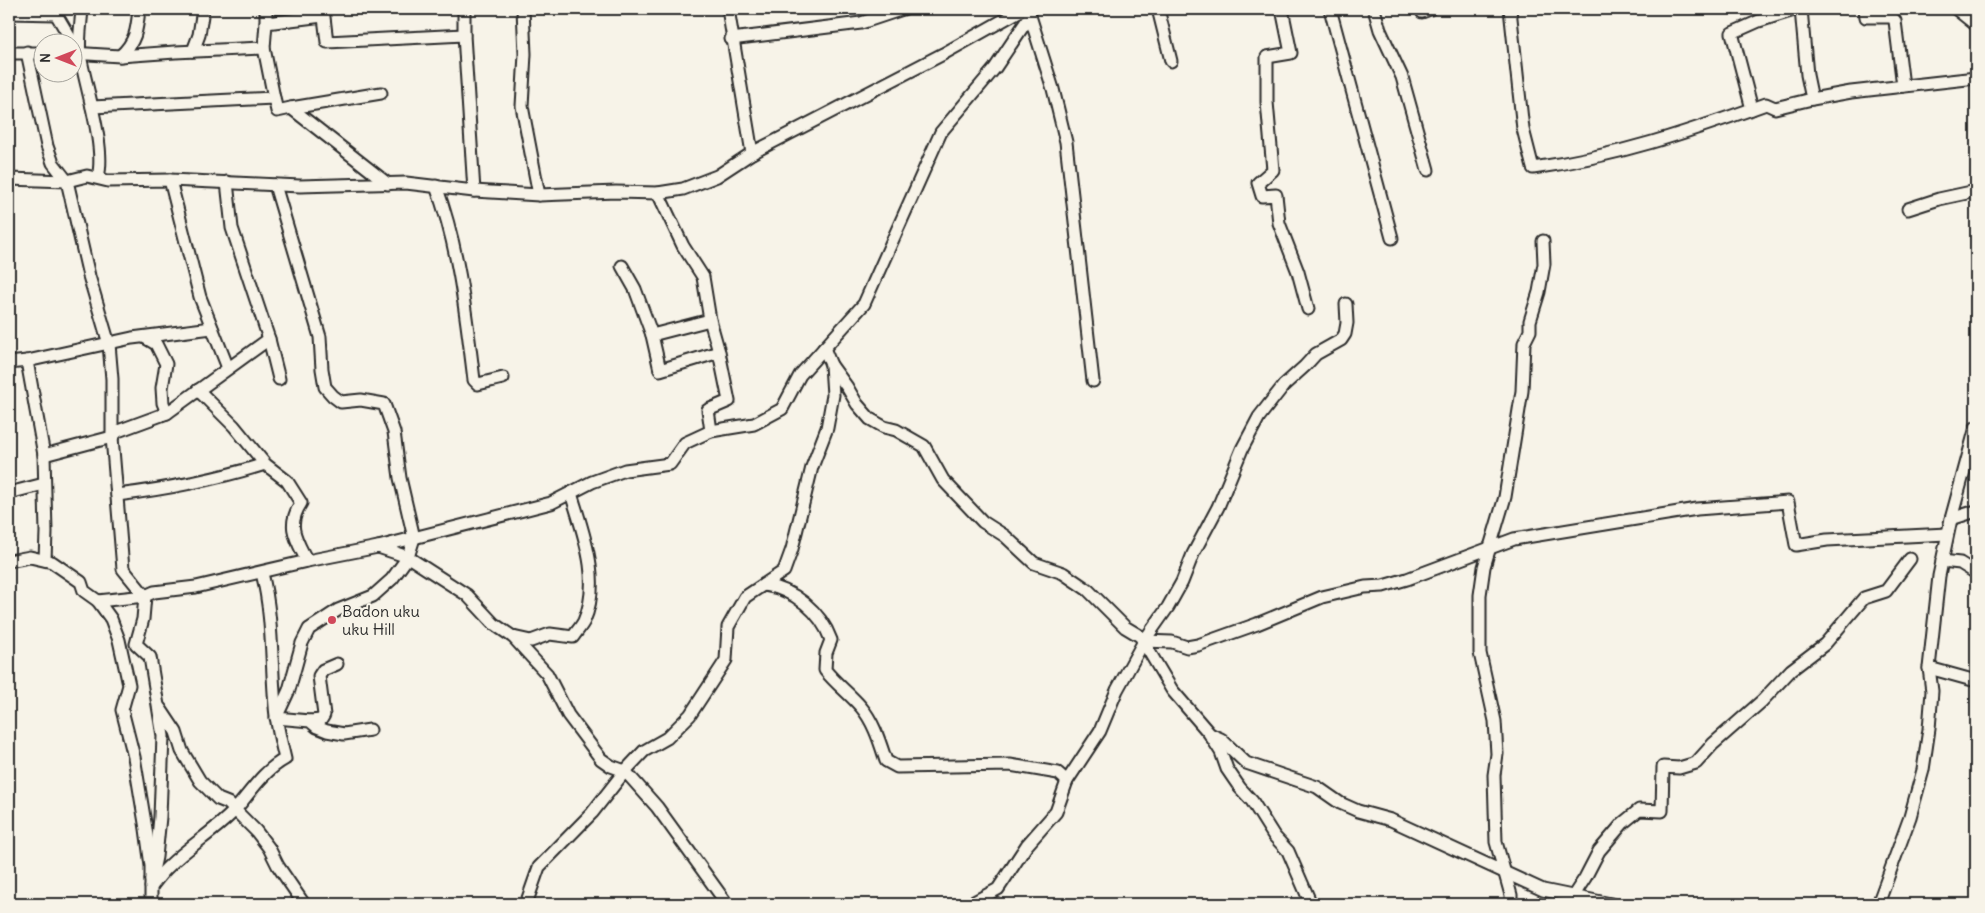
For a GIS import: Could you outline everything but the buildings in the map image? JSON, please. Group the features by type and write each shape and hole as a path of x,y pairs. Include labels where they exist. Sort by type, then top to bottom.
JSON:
{"street":[{"path":"79,32 82,9"},
{"path":"120,56 135,38 139,9"},
{"path":"193,51 199,35 204,9"},
{"path":"266,9 264,48 277,111 381,93"},
{"path":"464,9 474,191"},
{"path":"523,9 525,54 522,106 539,194"},
{"path":"728,9 731,39 752,153"},
{"path":"731,39 861,23 903,9"},
{"path":"1158,9 1171,61"},
{"path":"1282,9 1291,53 1267,57 1267,102 1273,170 1258,183 1262,196 1276,195 1279,222 1298,272 1308,309"},
{"path":"1330,9 1392,238"},
{"path":"1374,9 1380,30 1402,77 1428,170"},
{"path":"1421,9 1422,12 1430,9"},
{"path":"1510,9 1523,129 1533,168 1622,152 1766,104 1775,108 1851,92 1976,78"},
{"path":"1752,109 1732,33 1759,21 1799,9 1807,75 1812,99"},
{"path":"1956,9 1976,25"},
{"path":"1865,10 1866,17 1892,17 1895,21 1903,86"},
{"path":"9,13 56,11 66,32"},
{"path":"9,179 67,181 87,176 108,180 170,180 276,185 351,186 406,183 474,191 539,194 658,193 683,189 717,176 752,153 1027,11"},
{"path":"98,602 196,587 262,573 306,561 378,547 551,503 592,482 625,470 670,464 685,443 711,431 754,424 782,409 800,375 864,304 941,132 995,68 1027,11"},
{"path":"1027,11 1052,89 1066,142 1093,382"},
{"path":"266,24 323,12 327,42 464,35"},
{"path":"82,53 120,56 264,48"},
{"path":"27,52 47,146 54,163 67,181 89,276 109,344 112,379 112,437 123,569 145,596 143,619 136,644 150,657 163,736 160,817 151,884"},
{"path":"9,53 32,52"},
{"path":"82,73 92,106 101,166 98,178"},
{"path":"92,106 274,98"},
{"path":"291,108 388,184"},
{"path":"170,180 200,297 228,368"},
{"path":"227,182 232,228 269,339 279,379"},
{"path":"276,185 320,337 325,387 341,402 361,400 384,404 394,432 400,478 414,538 408,557 392,579 373,596 338,610 309,629 302,643 290,690 276,718"},
{"path":"436,186 447,216 461,286 474,380 478,384 503,378"},
{"path":"1908,209 1939,199 1976,191"},
{"path":"658,193 683,246 703,277 710,320 728,401 708,410 711,431"},
{"path":"1511,904 1511,895 1496,842 1494,774 1497,754 1495,720 1480,653 1480,595 1484,567 1505,497 1513,454 1514,432 1522,391 1524,343 1530,331 1530,321 1539,292 1544,264 1543,241"},
{"path":"622,266 635,289 652,335 660,370 718,352"},
{"path":"970,904 998,889 1027,845 1056,812 1067,780 1100,731 1117,690 1144,641 1168,607 1182,582 1193,554 1218,506 1242,449 1259,417 1284,384 1316,354 1340,340 1345,334 1347,323 1346,304"},
{"path":"652,335 710,320"},
{"path":"9,363 27,361 132,338 212,328"},
{"path":"144,337 156,344 164,355 166,364 162,388 163,402 167,413"},
{"path":"44,455 112,437 118,430 167,413 269,339"},
{"path":"526,904 539,867 592,814 625,771 644,751 667,738 690,715 726,660 728,627 733,615 745,597 784,571 792,549 812,467 827,428 833,396 830,366 824,348"},
{"path":"27,361 44,455 45,560"},
{"path":"830,366 870,419 884,427 896,430 924,446 943,480 983,522 1006,536 1034,564 1063,573 1088,590 1125,627 1140,636 1172,690 1209,733 1221,752 1227,769 1252,801 1274,836 1288,851 1312,904"},
{"path":"198,390 234,426 265,464 287,481 301,503 294,514 293,532 306,561"},
{"path":"1878,904 1910,817 1923,770 1932,691 1930,668 1942,561 1950,519 1976,427"},
{"path":"117,496 228,476 265,464"},
{"path":"9,493 44,484"},
{"path":"513,637 531,641 550,634 573,637 584,621 591,592 589,555 572,492"},
{"path":"1144,641 1172,642 1187,647 1198,645 1322,597 1358,588 1383,586 1408,579 1514,539 1685,511 1788,502 1796,545 1827,540 1947,534"},
{"path":"1950,519 1976,511"},
{"path":"378,547 408,557 467,595 494,624 513,637 547,674 568,715 601,759 611,766 625,771 657,807 727,904"},
{"path":"9,561 30,557 52,562 81,582 84,591 98,602 111,619 119,640 129,686 122,710 135,766 146,829 151,904"},
{"path":"1570,900 1585,878 1599,851 1623,823 1639,810 1662,811 1663,767 1679,768 1696,763 1713,744 1762,701 1791,670 1825,644 1864,598 1886,591 1910,559"},
{"path":"1942,561 1960,563 1976,573"},
{"path":"151,884 167,867 214,830 276,764 285,759 276,718 272,635 267,593 262,573"},
{"path":"764,585 779,587 801,600 826,626 831,640 826,653 825,670 862,708 876,734 886,761 897,767 1010,765 1058,773 1067,780"},
{"path":"276,718 320,720 324,715 318,676 323,670 337,664"},
{"path":"1930,668 1976,681"},
{"path":"158,705 176,732 182,751 200,781 218,799 228,803 256,831 269,848 278,866 304,904"},
{"path":"310,720 327,731 344,734 370,730"},
{"path":"1209,733 1221,740 1246,763 1317,787 1358,811 1392,820 1543,890 1570,900 1611,904"}],"place":[{"name":"Badon uku uku Hill","path":"332,620"}]}
